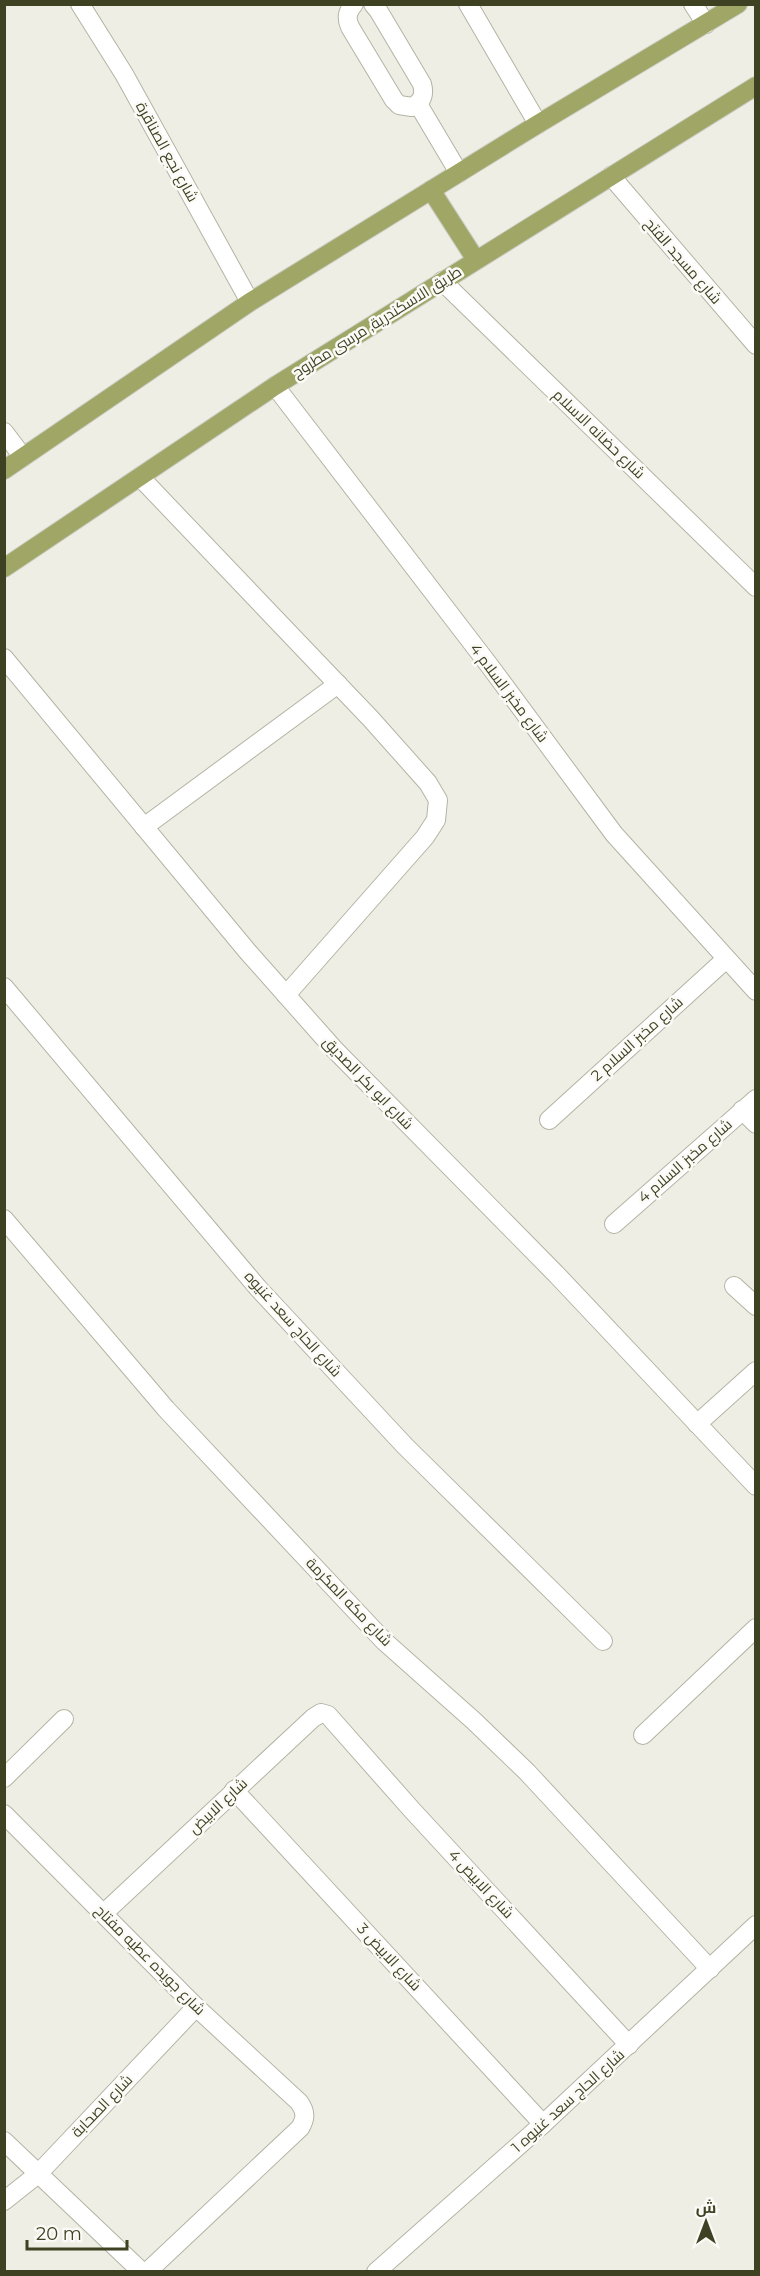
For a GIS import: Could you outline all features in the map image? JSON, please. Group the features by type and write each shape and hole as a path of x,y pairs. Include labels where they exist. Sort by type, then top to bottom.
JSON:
{"main road":[{"path":"4,470 250,302 538,124 738,4"},
{"name":"طريق الاسكندرية, مرسى مطروح","path":"4,568 275,386 756,86"},
{"path":"431,190 476,260"}],"street":[{"name":"شارع نجع الصناقرة","path":"80,4 124,74 250,302"},
{"path":"354,4 349,10 347,19 350,27 394,100 405,108 418,104 423,98 422,84 373,4"},
{"path":"468,4 538,124"},
{"path":"693,4 706,24"},
{"path":"418,104 459,173"},
{"name":"شارع مسجد الفتح","path":"611,176 756,345"},
{"name":"شارع حضانه الاسلام","path":"442,281 756,587"},
{"name":"شارع مخبز السلام 4","path":"275,386 489,665 614,834 756,991"},
{"path":"4,432 23,457"},
{"path":"140,477 338,684 428,783 438,800 436,820 424,837 286,995"},
{"name":"شارع ابو بكر الصديق","path":"4,658 286,995 334,1048 556,1274 756,1486"},
{"path":"144,826 338,684"},
{"name":"شارع مخبز السلام 2","path":"549,1120 726,959"},
{"name":"شارع الحاج سعد غنيوه","path":"4,987 258,1288 405,1446 603,1641"},
{"path":"749,1105 756,1124"},
{"name":"شارع مخبز السلام 4","path":"614,1224 749,1105"},
{"name":"شارع مكه المكرمة","path":"4,1219 166,1409 376,1633 528,1772 710,1969"},
{"path":"734,1286 756,1306"},
{"path":"697,1424 756,1371"},
{"path":"643,1735 756,1628"},
{"name":"شارع الابيض","path":"104,1913 313,1718 321,1713 335,1721"},
{"path":"4,1778 64,1719"},
{"name":"شارع الابيض 4","path":"335,1721 412,1810 629,2045"},
{"name":"شارع الابيض 3","path":"234,1790 543,2124"},
{"name":"شارع جويده عطيه مفتاح","path":"4,1814 196,2007 305,2110 305,2120 300,2128 147,2271"},
{"name":"شارع الحاج سعد غنيوه 1","path":"376,2271 543,2124 756,1925"},
{"name":"شارع الصحابة","path":"4,2201 38,2174 196,2007"},
{"path":"4,2141 142,2271"}]}
